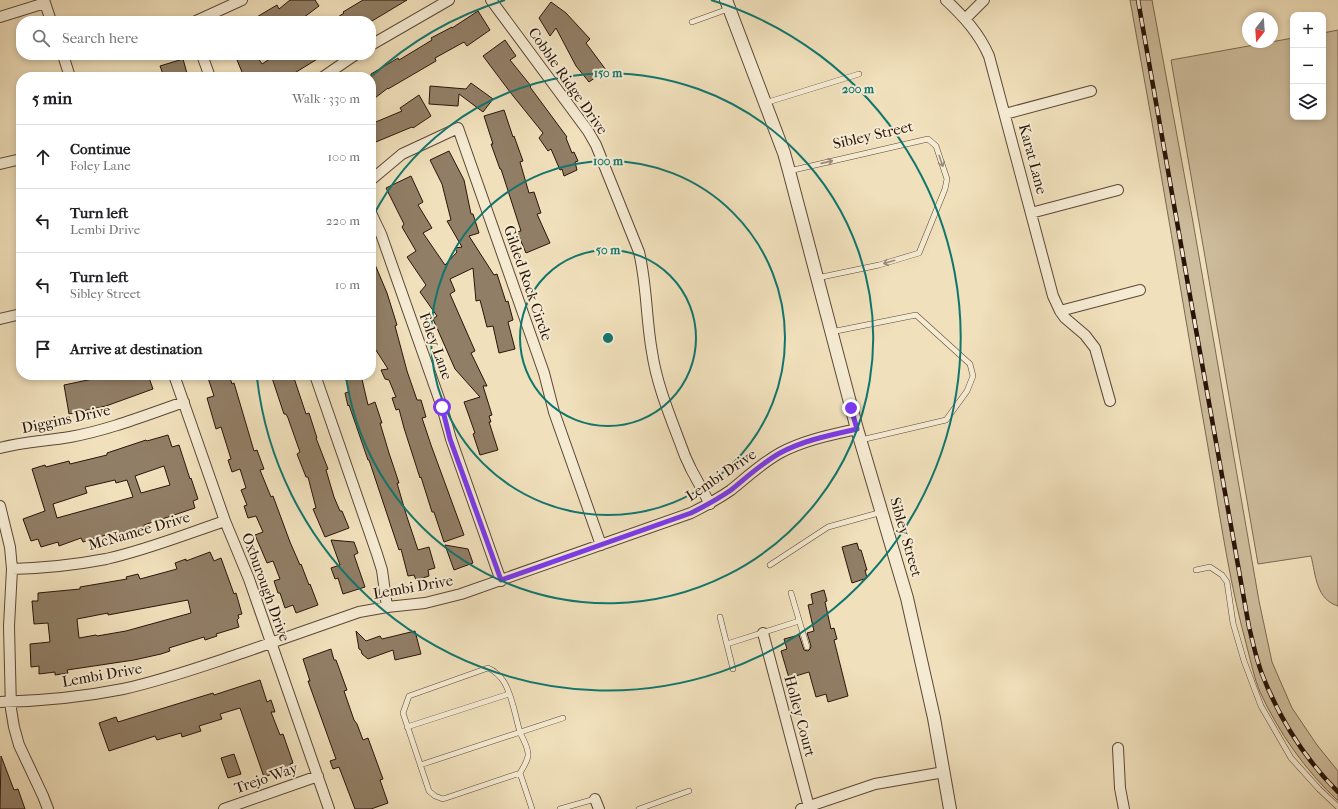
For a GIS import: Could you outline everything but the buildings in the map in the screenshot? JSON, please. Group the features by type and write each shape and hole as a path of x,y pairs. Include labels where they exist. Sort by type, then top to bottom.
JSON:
{"street":[{"path":"207,16 242,0"},
{"path":"376,42 449,0"},
{"name":"Cobble Ridge Drive","path":"491,0 588,131 596,145 639,252 643,270 652,352 656,372 688,463 710,504"},
{"name":"Karat Lane","path":"946,0 979,36 989,56 1053,296 1060,311"},
{"path":"965,19 984,0"},
{"path":"0,17 44,1 49,16"},
{"name":"Sibley Street","path":"728,4 784,153 859,435 907,598 932,710 950,809"},
{"path":"65,60 68,72"},
{"path":"204,60 208,72"},
{"path":"330,72 348,60"},
{"path":"1005,114 1091,91"},
{"name":"Gilded Rock Circle","path":"376,176 402,154 458,128 544,372 554,412 601,545"},
{"path":"0,164 16,160"},
{"path":"1031,213 1118,190"},
{"name":"Foley Lane","path":"376,224 442,407 450,439 501,580"},
{"path":"1110,401 1095,348 1085,335 1060,311 1140,290"},
{"path":"0,319 16,315"},
{"name":"Oxburough Drive","path":"176,380 226,521 249,579 329,809"},
{"path":"318,380 382,570 387,606"},
{"name":"Diggins Drive","path":"0,448 70,437 105,429 184,402"},
{"name":"Lembi Drive","path":"0,702 47,700 123,689 166,678 360,612 387,606 444,600 691,513 710,504 759,467 781,453 817,438 859,435"},
{"path":"0,506 10,547 12,569 12,592 9,626 11,702 14,727 19,745 48,809"},
{"name":"McNamee Drive","path":"12,569 69,565 107,558 138,550 226,521"},
{"name":"Holley Court","path":"763,633 805,808"},
{"path":"1118,748 1120,788 1124,809"},
{"path":"805,808 875,784 944,772"},
{"name":"Trejo Way","path":"224,809 318,776"},
{"path":"596,799 599,809"}],"lane":[{"path":"692,22 728,4"},
{"path":"765,103 859,74"},
{"name":"Sibley Street","path":"789,171 928,139 936,146 947,178 945,189 919,253 879,265 817,278"},
{"path":"831,332 916,315 970,364 973,376 967,391 946,420 859,435"},
{"path":"770,565 828,527 882,512"},
{"path":"1196,570 1210,567 1222,575 1227,582 1233,623 1244,661 1261,706 1291,758 1319,789 1338,807"},
{"path":"791,593 807,647"},
{"path":"720,617 733,669"},
{"path":"727,644 799,621"},
{"path":"488,668 492,669 504,681 528,751 528,757 525,766 520,773 443,799 435,796 430,791 407,727 403,713 409,696 488,668"},
{"path":"407,727 509,694"},
{"path":"420,765 563,718"},
{"path":"520,773 532,809"},
{"path":"639,809 689,791"},
{"path":"560,809 596,799"}],"shaded area":[{"path":"1130,0 1152,0 1193,222 1259,601 1272,662 1292,708 1317,745 1338,771 1338,801 1304,764 1284,736 1267,707 1256,681 1241,625 1227,559"},
{"path":"1338,30 1338,606 1331,603 1321,592 1316,579 1311,556 1258,564 1171,60 1242,47 1278,48 1278,41 1290,39 1290,120 1326,120 1326,32"}],"railway":[{"path":"1138,0 1249,627 1260,668 1276,706 1304,752 1338,792"}],"route":[{"path":"442,407 450,439 501,580 691,513 710,504 759,467 781,453 817,438 857,429 851,408"}]}
